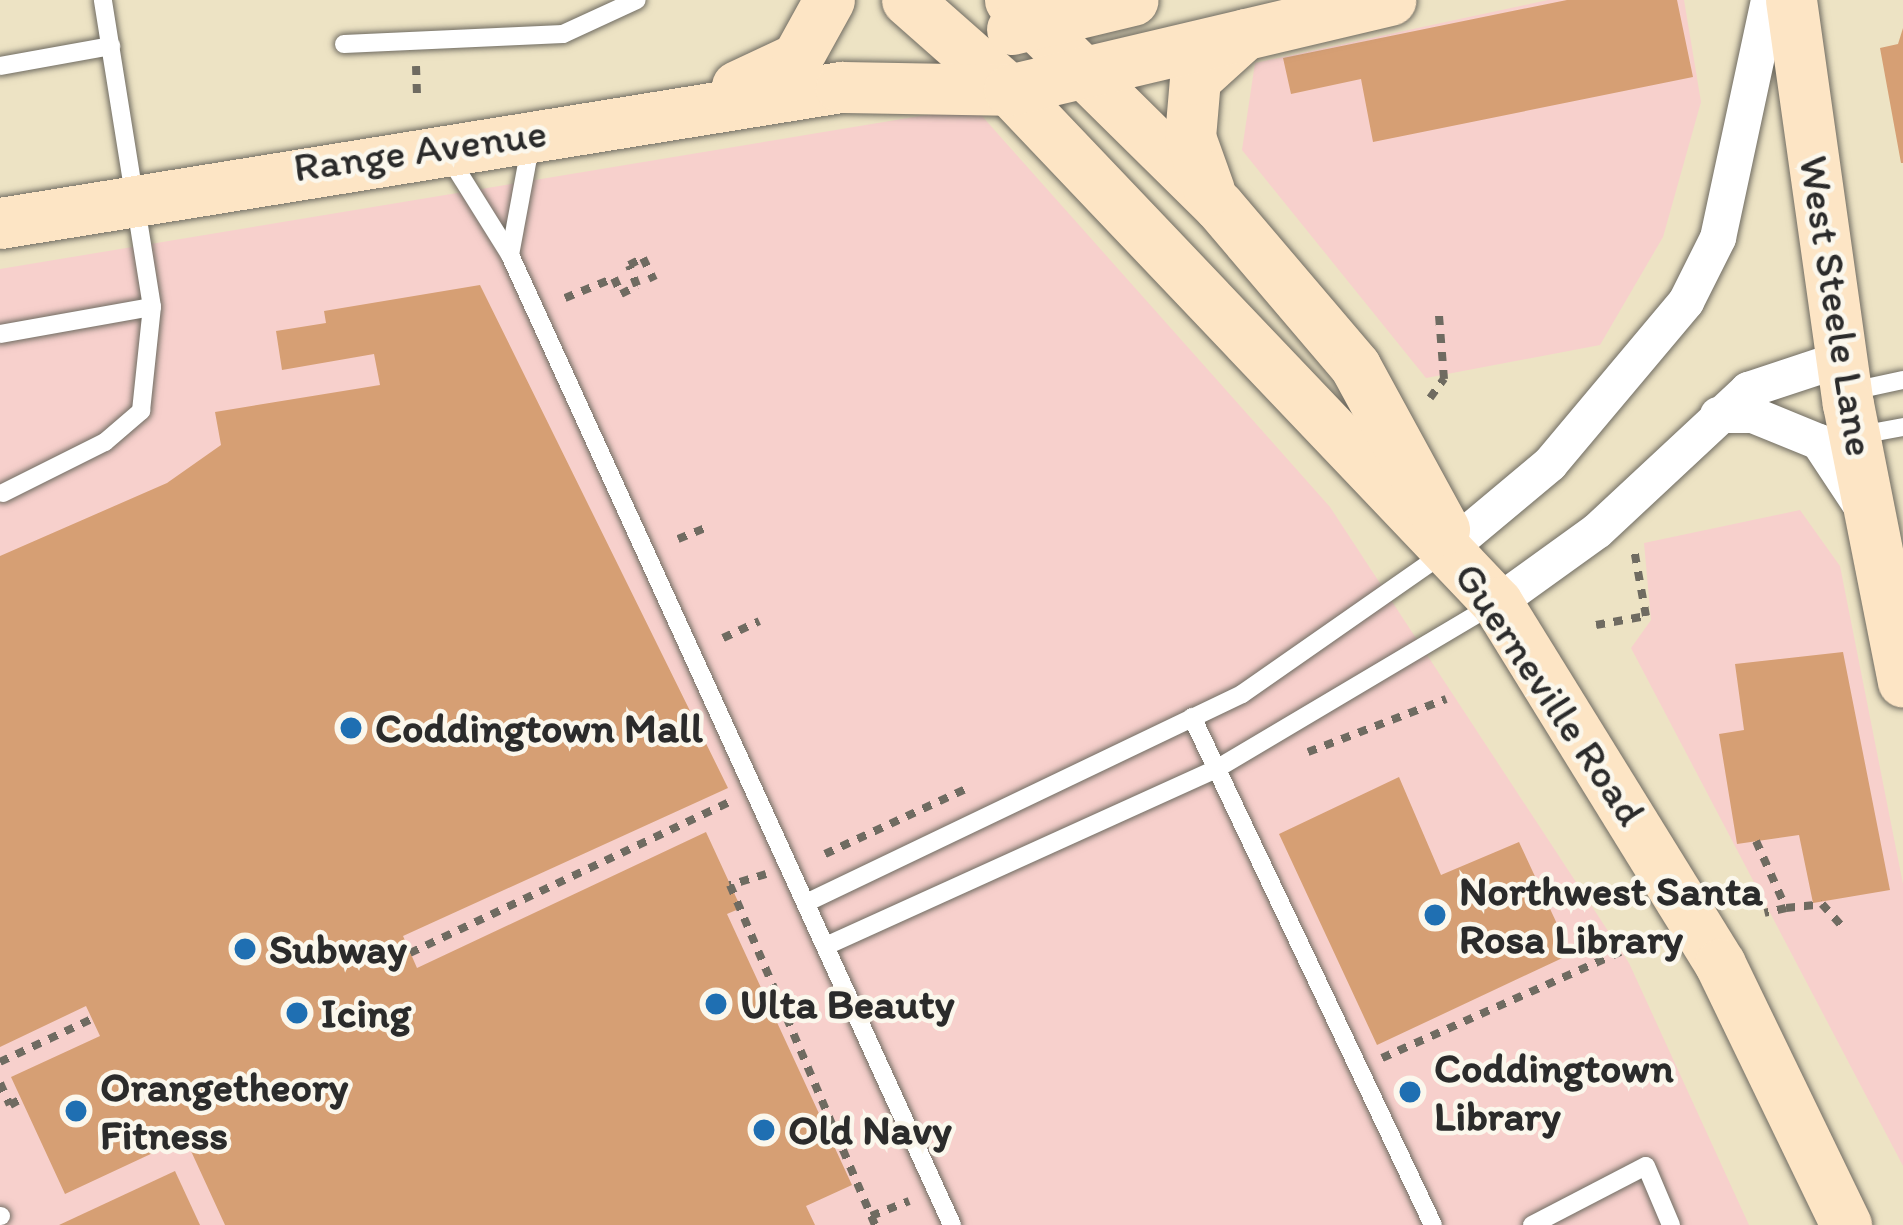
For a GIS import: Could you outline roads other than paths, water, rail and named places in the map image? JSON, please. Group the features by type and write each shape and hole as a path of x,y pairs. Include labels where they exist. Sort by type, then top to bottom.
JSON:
{"main road":[{"path":"628,119 797,58 829,0"},
{"name":"Guerneville Road","path":"907,0 1009,90 1452,546 1497,603 1720,964 1846,1225"},
{"name":"Range Avenue","path":"842,87 1023,12 1133,0"},
{"name":"Range Avenue","path":"0,223 137,197 842,87 1009,90 1390,0"},
{"name":"West Steele Lane","path":"1791,0 1862,404 1872,525 1903,682"},
{"name":"Guerneville Road","path":"1023,12 1219,206 1355,366 1452,546"},
{"path":"1219,206 1197,170 1193,88 1203,65 1251,30"}],"street":[{"path":"1452,546 1550,464 1686,302 1718,238 1769,0"},
{"path":"1497,603 1597,531 1748,390 1862,404"},
{"path":"1718,415 1753,415 1819,442 1872,525"}],"lane":[{"path":"3,493 106,442 141,411 152,307 103,0"},
{"path":"344,44 563,34 637,0"},
{"path":"0,66 111,46"},
{"path":"510,256 532,135"},
{"path":"445,150 510,256 810,901 952,1225"},
{"path":"0,334 152,307"},
{"path":"1862,404 1903,380"},
{"path":"810,901 1192,717 1363,619 1452,546"},
{"path":"828,945 1218,768 1497,603"},
{"path":"1192,717 1433,1225"},
{"path":"1532,1225 1646,1166 1671,1225"}],"place":[{"name":"Coddingtown Mall","path":"351,728"},
{"name":"Northwest Santa Rosa Library","path":"1435,915"},
{"name":"Subway","path":"245,949"},
{"name":"Ulta Beauty","path":"716,1004"},
{"name":"Icing","path":"297,1013"},
{"name":"Coddingtown Library","path":"1410,1092"},
{"name":"Orangetheory Fitness","path":"76,1111"},
{"name":"Old Navy","path":"764,1130"}]}
